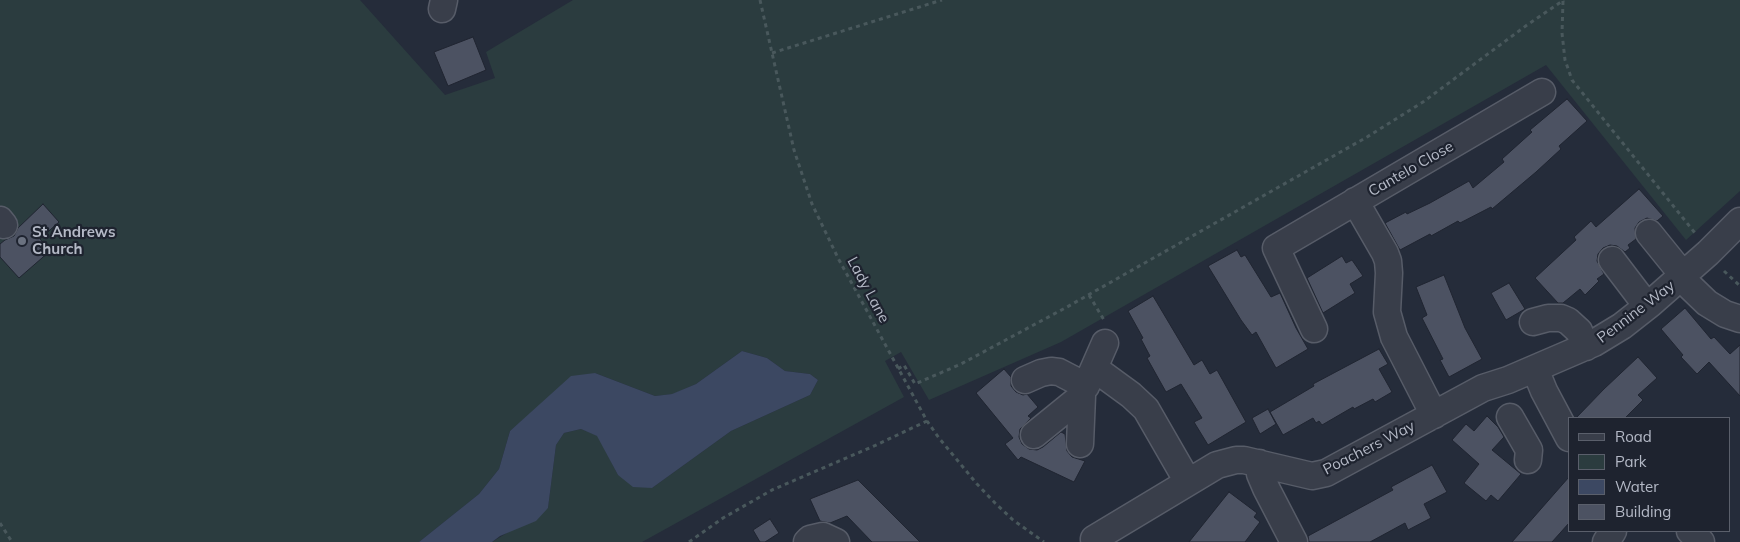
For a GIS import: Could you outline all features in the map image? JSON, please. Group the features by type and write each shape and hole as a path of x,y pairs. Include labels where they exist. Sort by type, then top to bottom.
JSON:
{"street":[{"name":"Cantelo Close","path":"1314,329 1276,248 1542,92"},
{"name":"Cantelo Close","path":"1355,201 1388,261 1390,273 1387,312 1394,337 1434,414"},
{"name":"Pennine Way","path":"1535,369 1608,336 1682,277 1740,221"},
{"path":"1650,232 1682,277"},
{"path":"1612,260 1647,306"},
{"name":"Pennine Way","path":"1682,277 1707,303 1726,314 1740,319"},
{"path":"1533,322 1548,318 1561,318 1568,321 1579,331 1586,347"},
{"path":"1080,444 1087,383 1105,343"},
{"name":"Poachers Way","path":"1094,539 1188,482 1226,462 1244,460 1296,473 1312,476 1319,475 1334,470 1483,388 1535,369"},
{"path":"1510,417 1526,451 1565,430 1544,391 1535,369"},
{"path":"1025,380 1041,373 1059,372 1087,383 1131,395 1146,409 1188,482"},
{"path":"1034,434 1087,383"},
{"path":"1258,463 1266,488 1294,542"},
{"path":"1691,532 1701,542"},
{"path":"807,542 810,539 823,536 836,542"}],"path":[{"name":"Lady Lane","path":"760,0 794,150 812,204 838,258 927,421 947,449 1013,520 1044,542"},
{"path":"772,53 942,0"},
{"path":"1563,0 1565,60 1572,80 1693,229 1698,241 1740,286"},
{"path":"898,369 904,365 915,384 961,364 1067,307 1375,132 1423,102 1563,0"},
{"path":"689,542 723,518 772,490 927,421"},
{"path":"0,523 12,542"}],"green space":[{"path":"0,0 360,0 445,95 495,78 486,52 573,0 1740,0 1740,191 1686,240 1546,65 1061,342 929,400 901,352 885,361 904,397 642,542 492,542 548,508 556,445 564,433 581,429 598,436 618,475 652,488 731,431 810,395 818,380 810,374 785,371 767,358 742,351 696,384 673,394 655,396 595,373 537,408 510,431 499,469 479,494 419,542 0,542"}],"water":[{"path":"742,351 767,358 785,371 810,374 818,380 810,395 731,431 652,488 633,487 618,475 597,436 581,429 564,433 556,445 548,508 536,521 500,536 492,542 419,542 479,494 499,469 510,431 571,376 595,373 655,396 672,394 696,384"}],"building":[{"path":"473,37 486,70 448,86 434,52"},
{"path":"1567,99 1587,121 1559,146 1561,149 1536,172 1492,209 1491,207 1460,223 1458,221 1400,250 1385,223 1406,212 1407,214 1430,203 1469,181 1473,188 1504,162 1502,159 1532,132 1530,130"},
{"path":"1639,189 1663,216 1657,221 1647,218 1639,222 1635,228 1636,239 1628,245 1630,248 1625,252 1617,246 1610,245 1603,248 1598,254 1597,261 1604,274 1597,279 1599,281 1585,295 1580,289 1563,303 1558,303 1535,278 1576,240 1574,237 1591,221 1596,227"},
{"name":"St Andrews Church","path":"43,204 59,222 40,239 50,251 19,278 0,257 0,244 14,236 18,228"},
{"path":"1237,250 1241,257 1245,255 1271,297 1280,293 1308,349 1276,368 1256,332 1252,335 1241,320 1208,266"},
{"path":"1342,256 1346,263 1352,260 1363,276 1350,284 1355,293 1323,313 1307,278"},
{"path":"1444,275 1465,328 1482,359 1449,377 1440,360 1443,359 1422,318 1427,315 1416,287"},
{"path":"1509,283 1525,309 1506,320 1491,293"},
{"path":"1153,296 1194,365 1202,360 1210,374 1217,370 1246,422 1208,445 1194,422 1202,418 1181,384 1166,392 1147,358 1150,356 1141,339 1143,338 1128,311"},
{"path":"1685,308 1711,339 1714,337 1730,354 1740,345 1740,396 1709,362 1697,374 1681,357 1683,355 1661,329"},
{"path":"1379,349 1388,364 1379,369 1392,392 1375,402 1373,399 1354,409 1353,407 1322,425 1319,421 1316,423 1313,418 1283,435 1270,412 1314,386 1313,384"},
{"path":"1638,357 1657,378 1638,395 1643,400 1626,417 1577,417"},
{"path":"1004,369 1011,377 1011,386 1016,392 1023,395 1027,394 1038,407 1028,416 1031,418 1020,429 1019,437 1022,444 1029,449 1037,450 1061,432 1065,434 1067,451 1072,457 1085,461 1074,482 1021,457 1018,460 1005,444 1013,438 976,393"},
{"path":"1268,409 1276,424 1260,434 1252,418"},
{"path":"1487,416 1498,427 1504,437 1492,450 1521,474 1498,501 1491,495 1486,501 1464,483 1479,464 1452,440 1466,424 1474,431"},
{"path":"1432,465 1447,492 1424,504 1431,518 1408,530 1405,523 1370,542 1309,542 1308,536 1393,490 1391,487"},
{"path":"1568,478 1568,524 1552,542 1512,542"},
{"path":"858,480 920,542 872,542 847,516 830,523 820,521 810,499"},
{"path":"1229,492 1257,513 1254,517 1260,522 1245,542 1189,542"},
{"path":"770,519 779,533 765,542 760,542 753,530"}],"place":[{"name":"St Andrews Church","path":"22,241"}]}
